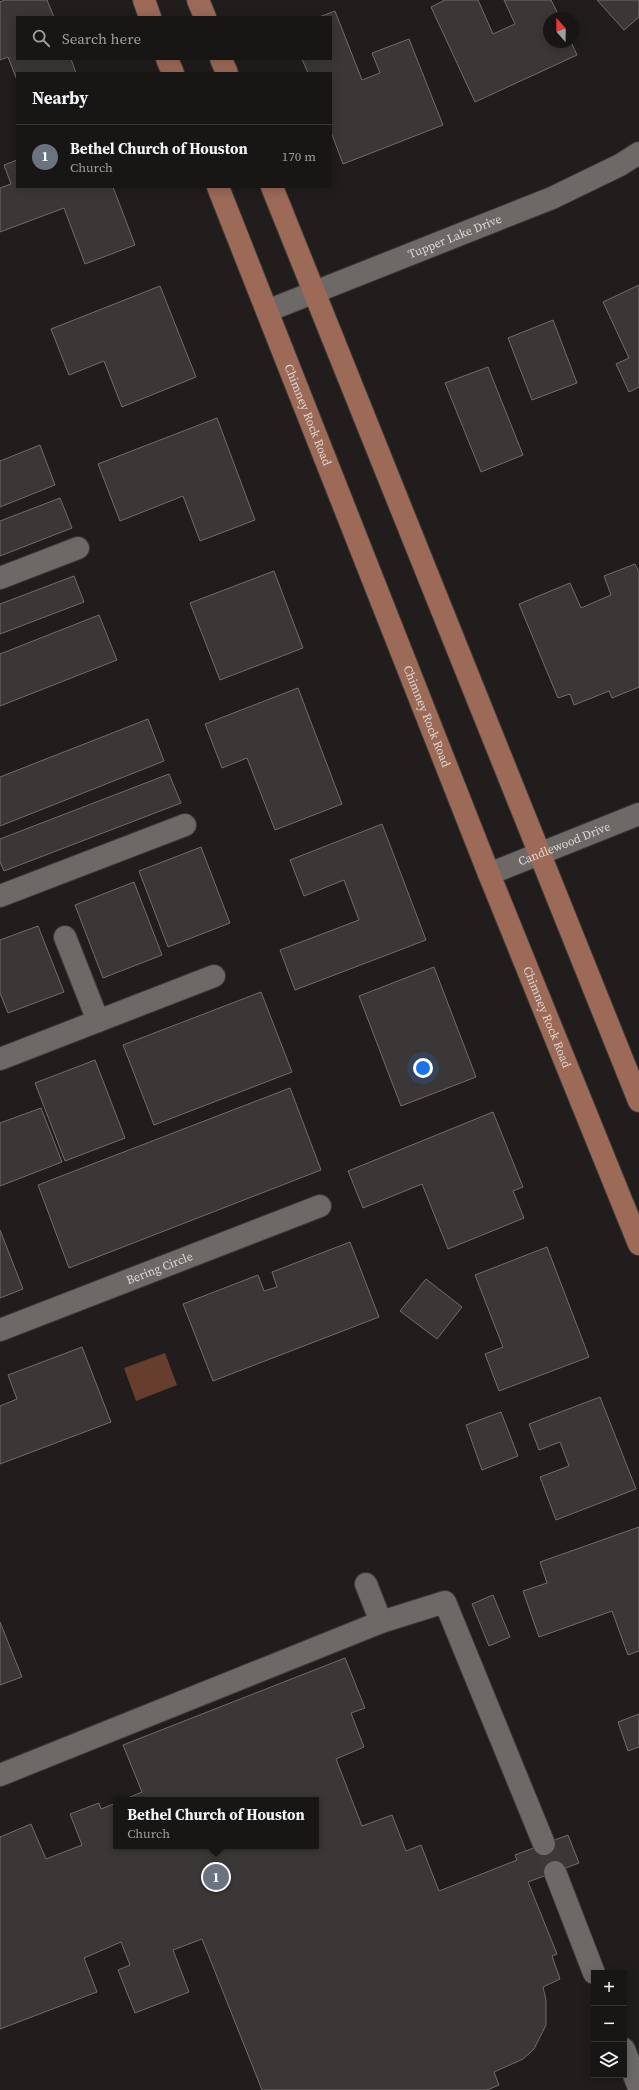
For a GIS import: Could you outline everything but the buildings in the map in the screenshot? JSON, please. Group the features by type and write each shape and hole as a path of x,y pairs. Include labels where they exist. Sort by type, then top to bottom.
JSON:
{"main road":[{"path":"144,0 150,16"},
{"path":"198,0 205,16"},
{"path":"167,60 173,72"},
{"path":"221,60 227,72"},
{"name":"Chimney Rock Road","path":"218,188 489,874 639,1244"},
{"path":"272,188 639,1101"}],"street":[{"name":"Tupper Lake Drive","path":"267,311 552,198 620,165 639,153"},
{"path":"0,578 78,548"},
{"name":"Candlewood Drive","path":"489,874 639,814"},
{"path":"0,896 185,825"},
{"path":"65,937 98,1020"},
{"path":"0,1060 98,1020 214,976"},
{"name":"Bering Circle","path":"0,1330 320,1206"},
{"path":"366,1584 381,1622"},
{"path":"0,1775 381,1622 446,1602 544,1844"},
{"path":"555,1872 593,1970"},
{"path":"627,2057 639,2088"}],"shaded area":[{"path":"165,1353 177,1385 136,1401 124,1368"}],"tunnel":[{"path":"544,1844 555,1872"}],"place":[{"name":"Bethel Church of Houston","path":"216,1877"}]}
